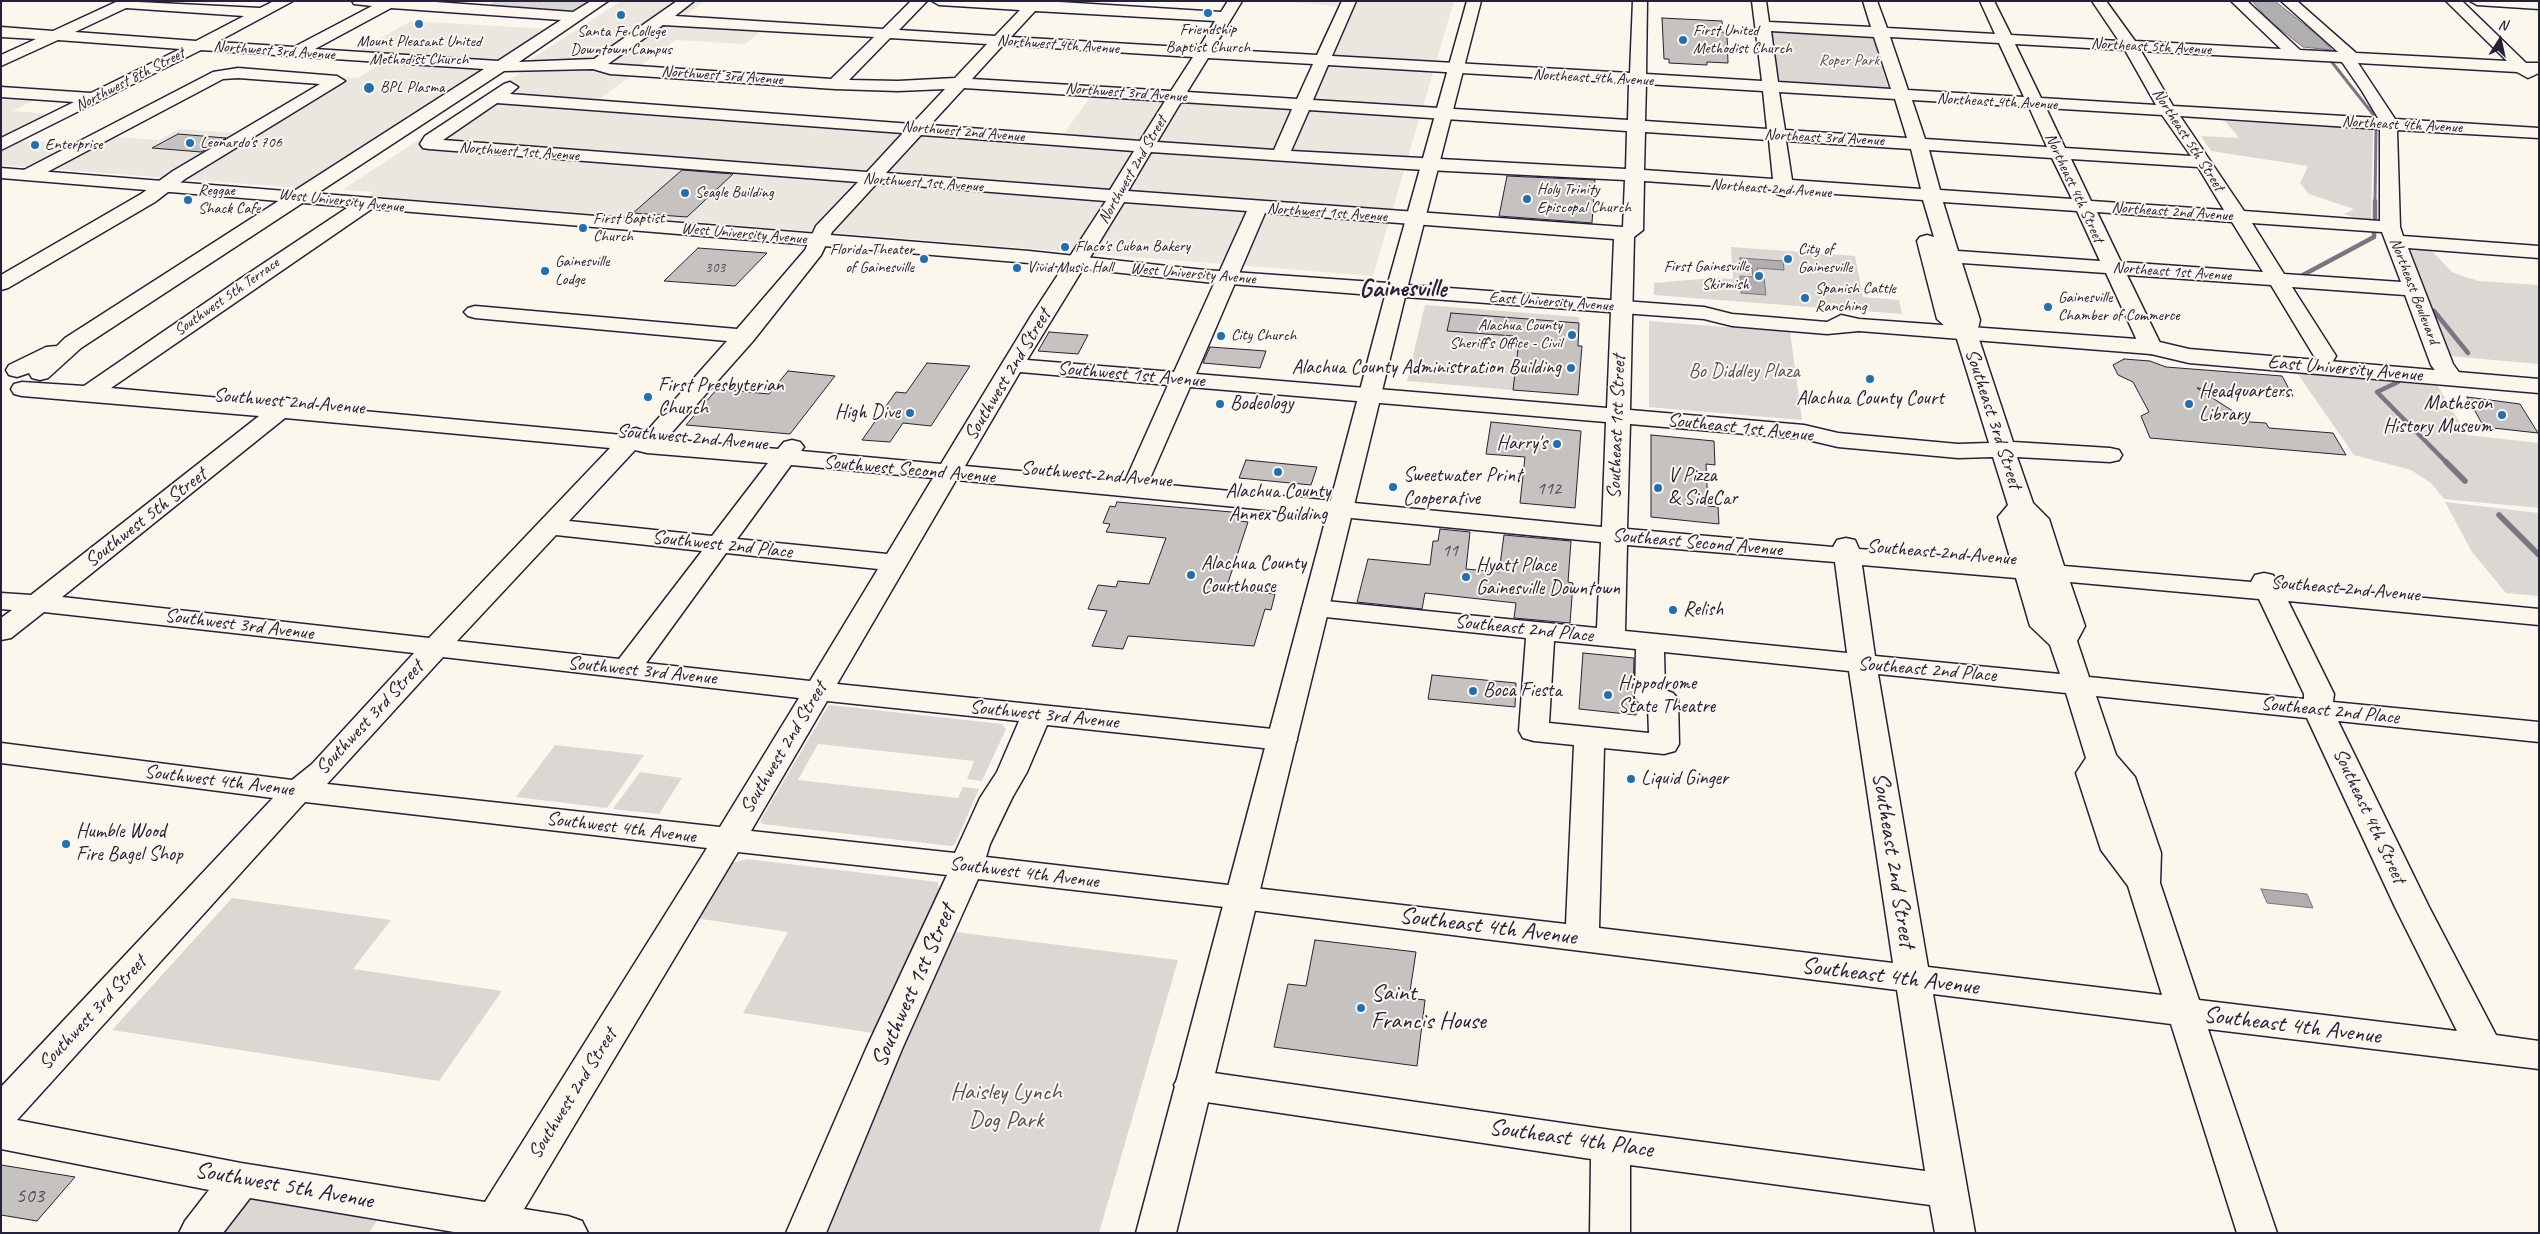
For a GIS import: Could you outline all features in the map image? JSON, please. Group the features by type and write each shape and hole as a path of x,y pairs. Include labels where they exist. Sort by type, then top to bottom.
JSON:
{"street":[{"name":"Northwest 8th Street","path":"1,145 286,1"},
{"path":"359,1 577,17"},
{"path":"8,382 74,343 601,1"},
{"path":"598,64 687,1"},
{"path":"835,84 920,1"},
{"path":"939,1 1034,4 1225,18"},
{"name":"Northwest 2nd Street","path":"1078,262 1118,197 1118,192 1235,1"},
{"path":"1280,154 1349,1"},
{"path":"1156,1233 1369,395 1474,1"},
{"path":"1626,1 1632,44"},
{"path":"1617,202 1629,177 1623,134 1630,80 1632,44 1640,1"},
{"path":"1759,1 1784,187"},
{"name":"Southeast 3rd Street","path":"1870,1 1918,144 1941,255 1969,320 1966,333 2021,506 2036,519 2044,626 2063,641 2102,759 2091,773 2117,850 2143,883 2257,1233"},
{"name":"Northeast 4th Street","path":"1986,1 2056,152 2151,347"},
{"name":"Northeast 5th Street","path":"2099,1 2130,46 2169,112 2204,162 2325,356"},
{"path":"2238,1 2296,55"},
{"name":"Northeast Boulevard","path":"2288,1 2349,54 2349,58 2381,108 2389,125 2393,234 2412,289 2447,372"},
{"path":"2453,1 2539,82"},
{"path":"2477,1 2539,5"},
{"path":"1,61 127,3 263,13"},
{"path":"297,52 389,3"},
{"name":"Southwest 3rd Street","path":"1,1112 298,791 323,771 548,527 642,439 745,336 814,251 823,230 1034,4"},
{"name":"Northwest 4th Avenue","path":"660,20 1456,70"},
{"name":"Northeast 5th Avenue","path":"1763,26 2539,68"},
{"name":"Northwest 3rd Avenue","path":"5,34 500,66 540,67 598,64 600,67 610,69 835,84 898,86 960,83 1444,114"},
{"path":"494,98 540,67"},
{"name":"Northeast 4th Avenue","path":"1456,70 2539,133"},
{"path":"1,284 148,198 164,186 337,81 224,74 28,175"},
{"path":"1,92 94,98"},
{"name":"Northwest 2nd Avenue","path":"494,98 1146,146 1431,164"},
{"name":"Northwest 1st Avenue","path":"494,98 431,140 429,144 1417,219"},
{"name":"Northeast 3rd Avenue","path":"1444,114 1623,134 1777,135 2204,162"},
{"path":"1417,219 1620,227 1634,230 1623,134"},
{"name":"Northeast 2nd Avenue","path":"1431,164 2237,216 2539,252"},
{"name":"West University Avenue","path":"1,173 300,196 366,204 819,240 1078,262 1226,277 1398,290"},
{"name":"Southwest 5th Terrace","path":"95,389 240,287 366,204"},
{"path":"1138,479 1258,208"},
{"name":"Southeast 1st Street","path":"1611,637 1621,307 1620,227"},
{"name":"Northeast 1st Avenue","path":"1941,255 2412,289"},
{"name":"Southwest 2nd Street","path":"491,1228 729,840 953,468 1042,316 1078,262"},
{"name":"East University Avenue","path":"1398,290 1704,313 1732,320 1826,328 1859,325 2151,347 2189,356 2447,372 2539,374"},
{"path":"475,312 745,336"},
{"path":"8,382 36,383 40,374 74,343"},
{"name":"East University Avenue","path":"2151,347 2185,344 2325,356 2539,386"},
{"name":"Southwest 1st Avenue","path":"1013,365 1369,395"},
{"name":"Southwest 2nd Avenue","path":"40,374 95,389"},
{"name":"Southwest 2nd Avenue","path":"8,382 642,439"},
{"name":"Southeast 1st Avenue","path":"1369,395 1804,432 1838,440 1930,448 2032,449 2110,455"},
{"name":"Southwest 5th Street","path":"1,632 285,407"},
{"name":"Southwest Second Avenue","path":"642,439 1343,503"},
{"path":"627,670 788,453"},
{"name":"Southwest 2nd Avenue","path":"953,468 1138,479 1343,503"},
{"name":"Southeast Second Avenue","path":"1343,503 1614,530 2039,567"},
{"name":"Southwest 2nd Place","path":"548,527 895,563"},
{"name":"Southeast 2nd Street","path":"1847,551 1862,664 1955,1233"},
{"name":"Southeast 2nd Avenue","path":"2039,567 2455,604 2539,607"},
{"name":"Southeast 4th Street","path":"2266,587 2319,694 2318,710 2412,907 2484,1048"},
{"name":"Southwest 3rd Avenue","path":"1,601 38,603 627,670 1282,740"},
{"name":"Southeast 2nd Avenue","path":"2455,604 2539,617"},
{"name":"Southeast 2nd Place","path":"1316,608 2539,732"},
{"path":"1541,630 1534,731 1664,744 1663,699 1650,698 1650,642"},
{"name":"Southwest 1st Street","path":"806,1233 884,1049 967,867 974,844 996,798 1012,772 1037,714"},
{"path":"1582,939 1590,737"},
{"name":"Southwest 4th Avenue","path":"1,752 298,791 1242,897"},
{"name":"Southeast 4th Avenue","path":"1242,897 2539,1055"},
{"name":"Southeast 4th Place","path":"1193,1085 1611,1146 1948,1191"},
{"name":"Southwest 5th Avenue","path":"1,1133 491,1228 568,1233"},
{"path":"1610,1233 1611,1146"},
{"path":"199,1233 241,1180"}],"shaded area":[{"path":"621,1 705,1 676,22 765,28 745,44 675,40 636,69 634,74 587,108 905,132 933,138 1054,147 1091,96 1291,108 1338,6 1277,1 1454,1 1373,276 369,196 373,192 342,190 532,65 524,64"},
{"path":"2252,1 2275,1 2321,38 2332,50 2303,47 2271,22"},
{"path":"411,21 549,29 498,62 352,54"},
{"path":"389,60 489,68 299,188 1,165 1,95 38,98 12,111 54,114 6,139 71,144 89,135 159,140 179,129 236,133 333,76 357,78"},
{"path":"1740,258 1783,261 1784,270 1757,268 1758,277 1764,278 1766,295 1741,293 1740,276 1753,277 1752,268 1741,267"},
{"path":"2261,889 2307,894 2313,908 2267,903"}],"green space":[{"path":"495,1 588,1 573,11 562,13 485,8"},
{"name":"Roper Park","path":"1771,29 1872,34 1889,91 1780,85"},
{"path":"2225,121 2373,129 2371,223 2344,214 2354,209 2309,194 2300,183 2308,166 2211,151 2201,136 2239,138"},
{"path":"1731,247 1855,256 1863,297 1899,300 1902,314 1654,295 1654,283 1713,278 1733,279"},
{"path":"2410,248 2430,249 2452,272 2465,277 2479,281 2539,285 2539,364 2448,356"},
{"path":"1425,305 1579,317 1579,323 1451,313 1447,331 1513,336 1513,341 1519,341 1513,390 1407,381"},
{"name":"Bo Diddley Plaza","path":"1649,321 1790,332 1802,420 1649,407"},
{"path":"2297,373 2438,386 2467,435 2539,443 2539,508 2444,499 2431,483 2411,470 2354,455"},
{"path":"2445,502 2539,513 2539,596 2506,593 2472,552"},
{"path":"829,705 1002,724 1006,729 982,781 967,779 974,761 818,744 798,780 958,798 963,787 979,789 955,844 951,846 763,824 760,821"},
{"path":"555,745 644,755 607,808 516,797"},
{"path":"640,772 682,778 659,814 613,809"},
{"path":"747,859 938,882 939,892 873,1033 743,1013 788,932 695,918 729,864"},
{"path":"232,898 391,920 353,969 502,991 439,1081 112,1030"},
{"name":"Haisley Lynch Dog Park","path":"947,931 1178,960 1099,1233 817,1233"},
{"path":"255,1197 378,1219 369,1233 217,1233 246,1200"}],"building":[{"path":"1662,18 1722,21 1723,33 1727,33 1728,63 1707,62 1707,65 1669,63 1669,59 1664,59"},
{"name":"Leonardo's 706","path":"178,134 226,138 201,152 152,148"},
{"name":"Seagle Building","path":"682,170 733,174 687,217 633,213"},
{"name":"Holy Trinity Episcopal Church","path":"1507,176 1595,180 1592,223 1499,216"},
{"path":"698,248 767,253 735,286 664,281"},
{"name":"Alachua County Administration Building","path":"1451,313 1579,323 1578,346 1582,346 1578,395 1513,390 1519,341 1512,341 1513,336 1447,331"},
{"path":"1049,332 1088,335 1078,354 1038,351"},
{"path":"1210,347 1266,351 1260,368 1203,363"},
{"name":"Headquarters Library","path":"2124,359 2150,361 2166,367 2282,376 2293,396 2197,388 2250,422 2266,423 2269,428 2333,433 2346,455 2150,438 2141,416 2149,412 2133,382 2118,375 2113,365"},
{"path":"927,363 970,366 931,426 903,423 890,442 862,440 896,392 906,393"},
{"path":"788,371 835,376 790,434 686,425 717,389 769,394"},
{"name":"Matheson History Museum","path":"2467,397 2520,404 2538,433 2484,427"},
{"path":"1491,422 1581,431 1575,508 1520,503 1525,457 1486,454"},
{"path":"1651,435 1714,441 1715,465 1706,464 1708,506 1718,507 1719,524 1651,517"},
{"name":"Alachua County Annex Building","path":"1246,460 1317,467 1311,485 1239,478"},
{"name":"Alachua County Courthouse","path":"1117,502 1243,513 1240,521 1248,522 1226,589 1275,594 1271,610 1265,609 1254,646 1128,636 1123,649 1092,646 1107,611 1088,609 1098,585 1116,587 1118,581 1149,584 1166,538 1106,532 1110,524 1103,523 1110,506 1115,507"},
{"name":"Hyatt Place Gainesville Downtown","path":"1440,529 1470,532 1466,569 1499,572 1504,535 1571,541 1568,582 1573,583 1570,623 1514,618 1516,603 1425,593 1422,609 1357,602 1368,559 1430,565 1433,541 1438,541"},
{"name":"Hippodrome State Theatre","path":"1583,653 1634,658 1633,698 1637,703 1636,715 1579,709"},
{"name":"Boca Fiesta","path":"1432,675 1516,683 1515,707 1428,699"},
{"name":"Saint Francis House","path":"1315,940 1416,952 1409,998 1425,1000 1417,1066 1274,1047 1288,984 1306,986"},
{"path":"1,1165 75,1177 37,1221 1,1215"}],"waterway":[{"path":"2331,61 2376,118"},
{"path":"2375,202 2376,130"},
{"path":"2375,202 2375,221"},
{"path":"2303,275 2374,237 2374,232"},
{"path":"2434,311 2468,353"},
{"path":"2398,382 2377,392 2447,463"},
{"path":"2447,463 2465,481"},
{"path":"2499,515 2539,555"}],"place":[{"name":"Friendship Baptist Church","path":"1208,13"},
{"name":"Santa Fe College Downtown Campus","path":"621,15"},
{"name":"Mount Pleasant United Methodist Church","path":"419,24"},
{"name":"First United Methodist Church","path":"1683,40"},
{"name":"BPL Plasma","path":"369,88"},
{"name":"Leonardo's 706","path":"190,143"},
{"name":"Enterprise","path":"35,145"},
{"name":"Seagle Building","path":"685,193"},
{"name":"Holy Trinity Episcopal Church","path":"1527,199"},
{"name":"Reggae Shack Cafe","path":"188,200"},
{"name":"First Baptist Church","path":"583,228"},
{"name":"Flaco's Cuban Bakery","path":"1065,247"},
{"name":"Florida Theater of Gainesville","path":"924,259"},
{"name":"City of Gainesville","path":"1788,259"},
{"name":"Vivid Music Hall","path":"1017,268"},
{"name":"Gainesville Lodge","path":"545,271"},
{"name":"First Gainesville Skirmish","path":"1759,276"},
{"name":"Spanish Cattle Ranching","path":"1805,298"},
{"name":"Gainesville Chamber of Commerce","path":"2048,307"},
{"name":"Alachua County Sheriff's Office - Civil","path":"1572,335"},
{"name":"City Church","path":"1221,336"},
{"name":"Alachua County Administration Building","path":"1571,368"},
{"name":"Alachua County Court","path":"1870,379"},
{"name":"First Presbyterian Church","path":"648,397"},
{"name":"Bodeology","path":"1220,404"},
{"name":"Headquarters Library","path":"2189,404"},
{"name":"High Dive","path":"910,413"},
{"name":"Matheson History Museum","path":"2502,415"},
{"name":"Harry's","path":"1557,444"},
{"name":"Alachua County Annex Building","path":"1278,472"},
{"name":"Sweetwater Print Cooperative","path":"1393,487"},
{"name":"V Pizza & SideCar","path":"1658,488"},
{"name":"Alachua County Courthouse","path":"1191,575"},
{"name":"Hyatt Place Gainesville Downtown","path":"1466,577"},
{"name":"Relish","path":"1673,610"},
{"name":"Boca Fiesta","path":"1473,691"},
{"name":"Hippodrome State Theatre","path":"1608,695"},
{"name":"Liquid Ginger","path":"1631,779"},
{"name":"Humble Wood Fire Bagel Shop","path":"66,844"},
{"name":"Saint Francis House","path":"1361,1008"}],"district":[{"name":"Gainesville","path":"1403,289"}]}
